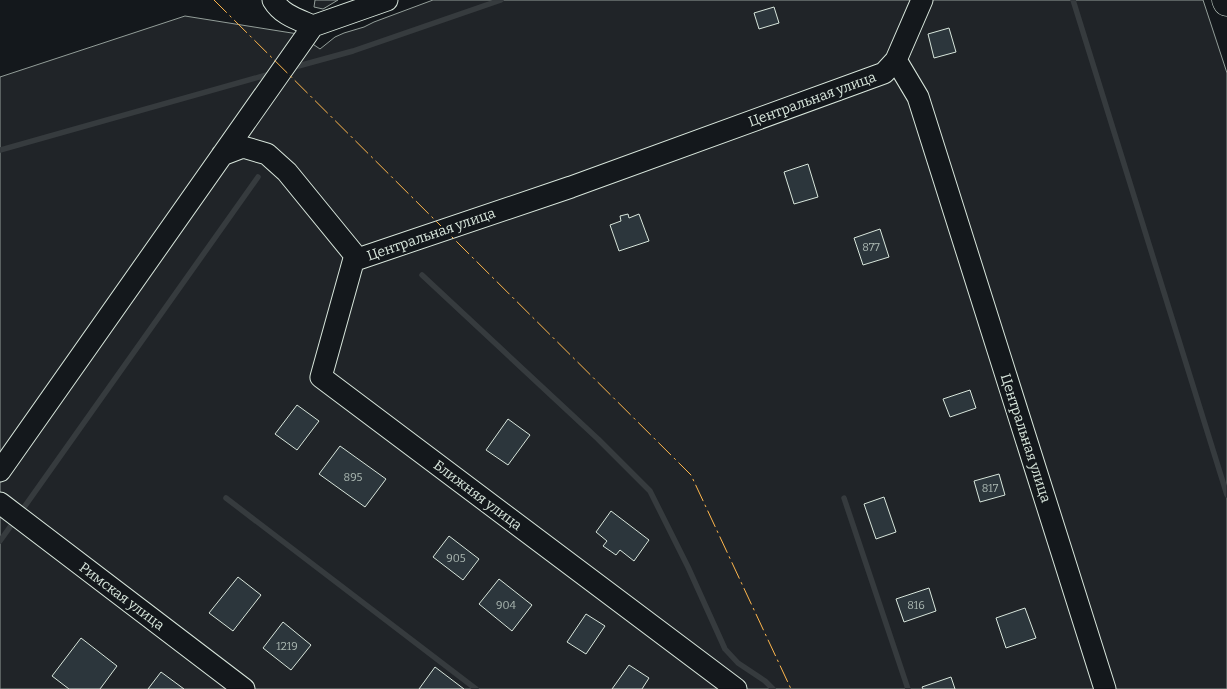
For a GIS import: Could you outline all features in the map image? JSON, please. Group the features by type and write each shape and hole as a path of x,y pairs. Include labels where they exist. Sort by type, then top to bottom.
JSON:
{"lane":[{"path":"273,0 277,7 286,14 312,26"},
{"path":"0,472 312,26 387,0"},
{"path":"896,60 922,0"},
{"name":"Центральная улица","path":"222,154 243,147 267,154 287,172 358,259 571,187 884,72 896,60 918,97 1105,689"},
{"name":"Ближняя улица","path":"355,254 321,377 736,689"},
{"name":"Римская улица","path":"0,503 244,689"}],"shaded area":[{"path":"315,0 338,0 323,9 314,7"},
{"path":"433,0 1203,0 1227,73 1227,689 0,689 0,77 185,16 298,34 320,49 335,37 344,33"}],"building":[{"path":"774,7 779,23 759,29 754,13"},
{"path":"949,28 956,52 934,58 928,34"},
{"path":"808,164 818,197 794,204 784,172"},
{"path":"628,214 629,218 639,214 649,241 619,251 610,225 621,221 620,216"},
{"path":"880,229 889,257 863,265 854,238"},
{"path":"970,390 976,408 950,417 943,399"},
{"path":"297,405 319,421 297,450 275,434"},
{"path":"508,419 530,435 508,465 486,450"},
{"path":"340,446 386,479 365,507 319,474"},
{"path":"999,474 1005,495 980,502 974,481"},
{"path":"884,497 896,532 876,539 864,504"},
{"path":"611,511 649,540 634,561 620,550 616,555 603,546 607,541 596,532"},
{"path":"449,536 479,559 463,580 433,557"},
{"path":"238,577 261,595 233,631 209,613"},
{"path":"499,579 532,605 512,631 479,604"},
{"path":"929,588 936,611 904,622 896,599"},
{"path":"1025,608 1036,638 1006,648 996,618"},
{"path":"586,614 605,626 586,654 567,642"},
{"path":"283,622 311,645 291,670 263,648"},
{"path":"81,638 117,666 100,689 69,689 52,676"},
{"path":"629,665 649,678 642,689 612,689"},
{"path":"435,667 464,689 419,689"},
{"path":"161,672 184,689 148,689"},
{"path":"951,677 955,689 923,689 922,687"}],"waterway":[{"path":"291,68 353,51 501,0"},
{"path":"1073,0 1227,495"},
{"path":"0,150 270,74"},
{"path":"20,513 258,177"},
{"path":"422,275 598,439 650,491 688,567 725,649 738,663 765,681 773,689"},
{"path":"226,498 476,689"},
{"path":"844,498 908,689"},
{"path":"0,541 15,520"}],"power":[{"path":"214,0 691,475 791,689"}]}
